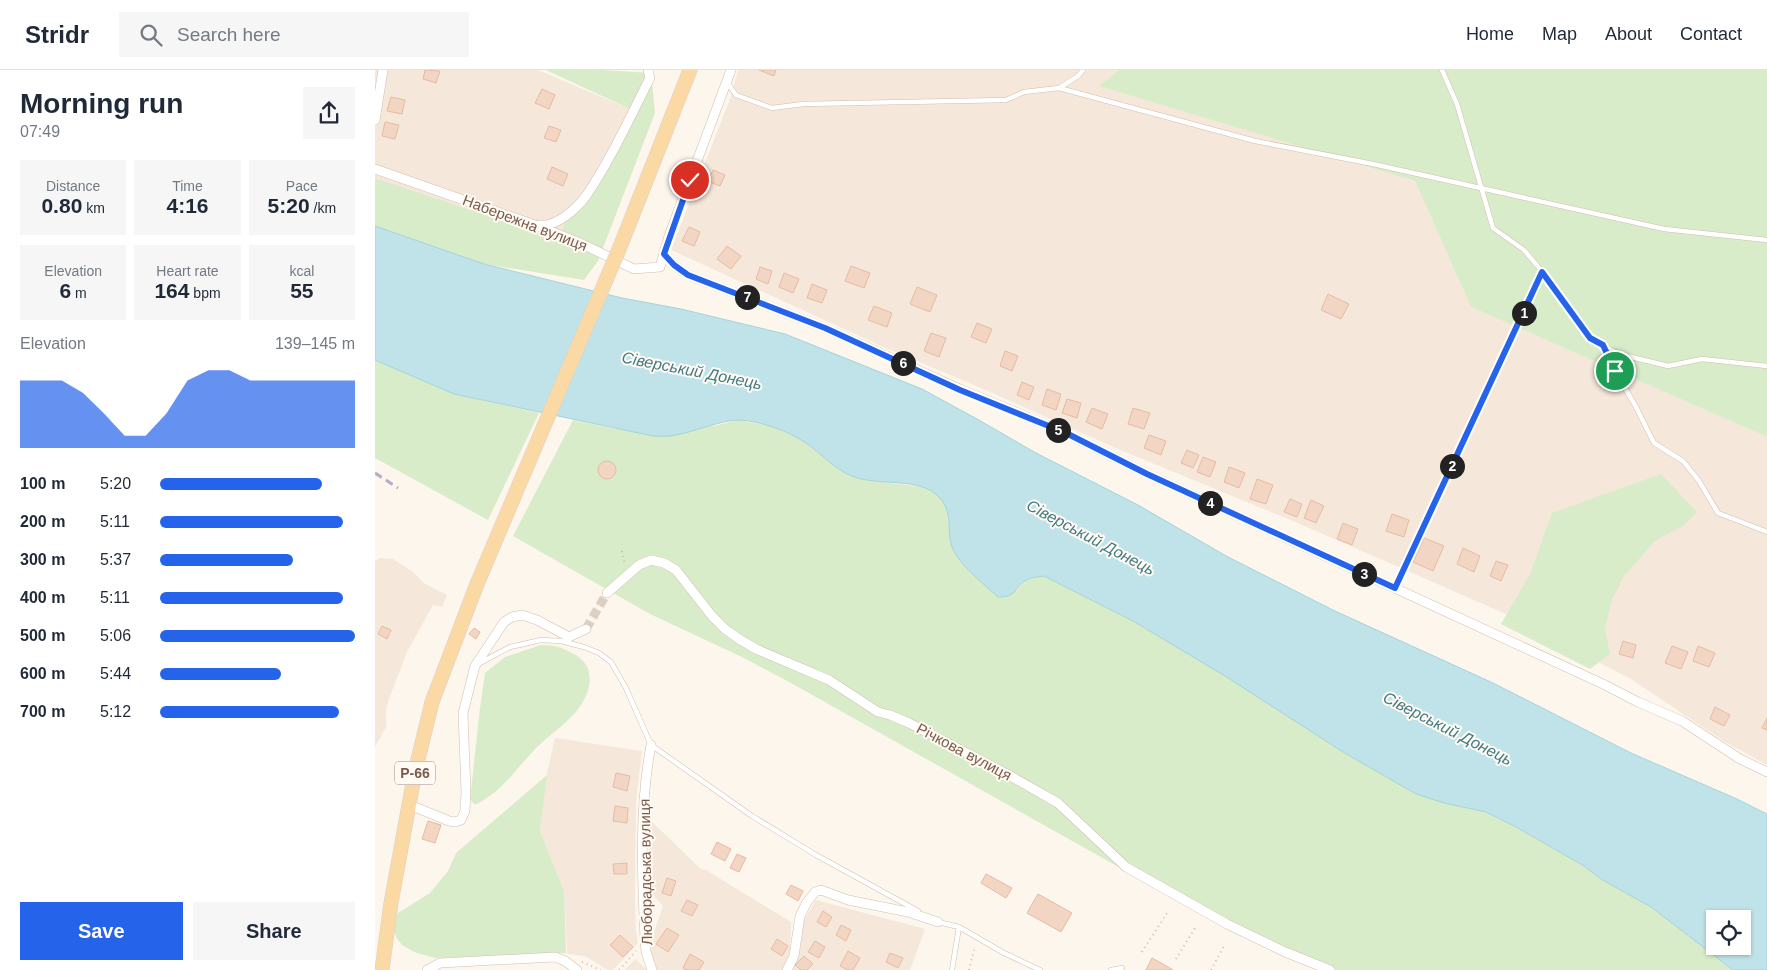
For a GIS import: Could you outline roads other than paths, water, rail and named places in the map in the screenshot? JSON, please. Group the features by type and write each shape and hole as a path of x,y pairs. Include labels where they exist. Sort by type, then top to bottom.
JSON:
{"main road":[{"name":"Р-66","path":"382,970 391,903 415,772 432,702 477,584 620,247 690,70"}],"street":[{"path":"375,120 383,70"},
{"path":"532,224 547,226 560,221 585,197 622,134 650,78 648,70"},
{"path":"731,70 664,254 674,265 688,275 825,328 960,390 1066,433 1147,474 1682,721 1740,759 1767,772"},
{"name":"Набережна вулиця","path":"375,169 532,224 580,243 634,269 660,267 664,254"},
{"name":"Річкова вулиця","path":"607,593 639,565 651,560 664,563 676,570 713,616 725,629 739,639 756,649 829,680 878,712 909,722 1058,802 1126,867 1227,924 1285,952 1330,970"},
{"path":"410,805 455,822 461,820 465,811 466,792 463,712 475,666 504,622 512,617 522,615 537,620 569,637 586,629"},
{"name":"Люборадська вулиця","path":"651,745 642,820 645,938 652,970"},
{"path":"787,970 795,956 800,916 815,892 821,890 849,900 908,912 938,922"},
{"path":"427,970 440,963 555,957 565,961 577,970"}],"lane":[{"path":"1059,88 1078,76 1083,70"},
{"path":"1443,70 1457,104 1493,228 1524,250 1590,338 1619,354 1668,366 1702,359 1767,366"},
{"path":"727,82 736,95 772,108 803,104 1006,100 1024,92 1059,88 1255,141 1664,229 1767,240"},
{"path":"1395,588 1542,272"},
{"path":"1603,345 1654,443 1683,461 1699,481 1718,512 1767,532"},
{"path":"475,666 510,647 541,640 561,641 599,653 611,662 626,688 651,745 752,816 816,855 938,922 959,927 1004,953 1040,970"},
{"path":"952,970 959,927"},
{"path":"1111,970 1122,968"}],"water":[{"name":"Сіверський Донець","path":"375,226 484,264 622,298 681,309 785,334 922,389 1036,453 1138,505 1228,557 1335,611 1493,683 1631,753 1767,814 1767,970 1733,970 1713,955 1751,955 1751,910 1706,910 1706,949 1651,907 1518,828 1486,812 1444,803 1416,794 1343,752 1225,676 1133,621 1044,576 1027,580 1009,596 998,597 972,574 955,554 950,540 949,521 944,503 931,491 921,486 874,481 852,476 839,469 799,439 774,427 756,422 739,420 716,424 673,436 653,436 454,394 375,360"}],"tunnel":[{"path":"586,629 607,593"}],"railway":[{"path":"375,473 398,488"}]}
